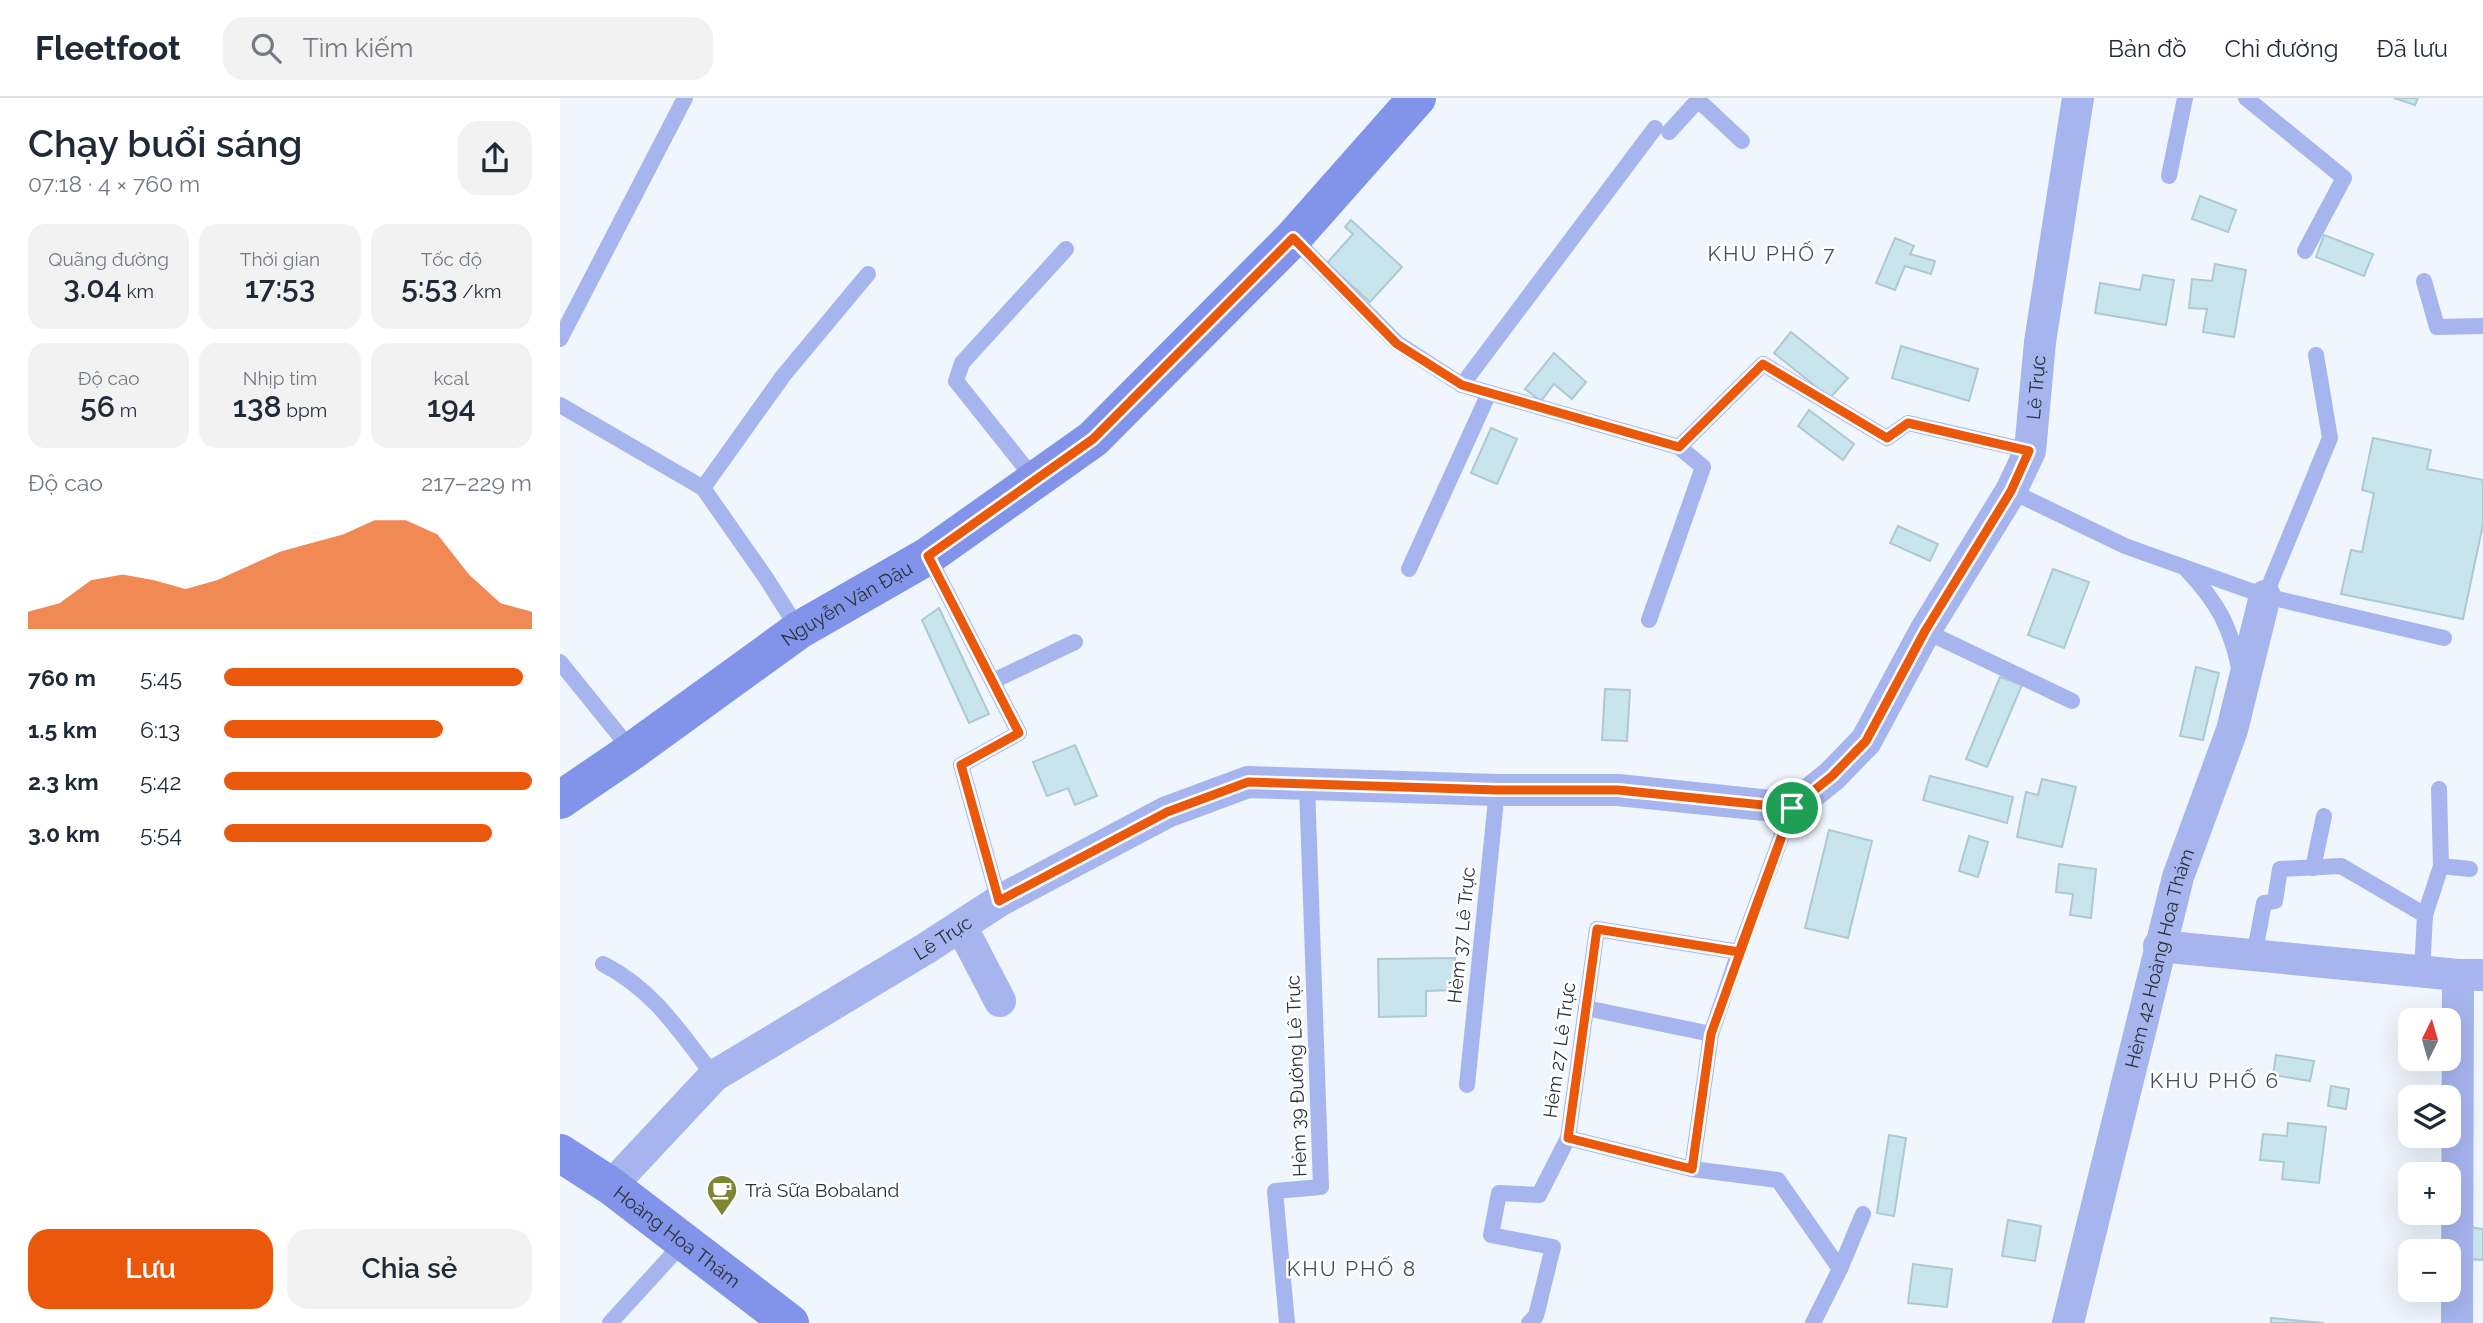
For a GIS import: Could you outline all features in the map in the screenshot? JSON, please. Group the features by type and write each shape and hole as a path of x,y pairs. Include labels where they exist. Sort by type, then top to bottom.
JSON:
{"street":[{"name":"Nguyễn Văn Đậu","path":"560,800 799,631 928,556 1093,439 1293,238 1417,98"},
{"name":"Lê Trực","path":"611,1186 714,1076 999,901 1167,812 1248,782 1497,790 1618,790 1792,808 1832,776 1866,741 1925,631 2011,491 2029,451 2040,342 2078,98"},
{"name":"Hẻm 42 Hoàng Hoa Thám","path":"2068,1323 2159,946 2178,877 2232,730 2264,596"},
{"path":"961,926 1000,1001"},
{"path":"2159,946 2470,975 2457,1323 2464,1323"},
{"name":"Hoàng Hoa Thám","path":"560,1153 611,1186 790,1323"}],"lane":[{"path":"560,339 682,104 665,98"},
{"path":"2169,176 2185,98"},
{"path":"2246,98 2344,178 2305,251"},
{"path":"1462,385 1662,130 1699,99 1742,141"},
{"path":"1293,238 1397,344 1462,385 1679,447 1703,467 1649,620"},
{"path":"1035,480 957,381 962,363 1066,249"},
{"path":"704,488 783,376 868,274"},
{"path":"2424,281 2437,327 2483,326"},
{"path":"2264,596 2330,438 2316,355"},
{"path":"1679,447 1763,364 1887,438 1908,423 2029,451"},
{"path":"1409,569 1489,393"},
{"path":"560,405 704,488 799,631"},
{"path":"2011,491 2125,546 2264,596 2444,638"},
{"path":"928,556 1019,733 961,765 999,901"},
{"path":"2186,568 2209,593 2219,609 2231,638 2243,687"},
{"path":"1925,631 2072,702"},
{"path":"993,681 1074,642"},
{"path":"560,662 632,751"},
{"name":"Hẻm 39 Đường Lê Trực","path":"1287,1323 1275,1191 1321,1187 1307,785"},
{"path":"2422,972 2425,915 2441,866 2439,789"},
{"name":"Hẻm 37 Lê Trực","path":"1466,1085 1497,790"},
{"path":"1692,1169 1711,1034 1792,808"},
{"path":"2314,868 2324,816"},
{"path":"2254,956 2264,904 2275,901 2280,869 2341,866 2425,915"},
{"path":"2441,866 2470,869"},
{"name":"Hẻm 27 Lê Trực","path":"1739,952 1597,929 1568,1138 1692,1169 1778,1180 1840,1269"},
{"path":"603,964 621,974 662,1007 714,1076"},
{"path":"1586,1008 1711,1034"},
{"path":"1529,1323 1536,1316 1553,1247 1492,1235 1499,1193 1539,1195 1568,1138"},
{"path":"1813,1323 1863,1214"},
{"path":"610,1323 683,1243"}],"building":[{"path":"2394,98 2418,98 2415,105"},
{"path":"2200,196 2236,210 2228,232 2192,219"},
{"path":"1351,220 1402,267 1370,302 1327,263 1353,234 1345,227"},
{"path":"2324,235 2373,254 2364,276 2316,257"},
{"path":"1895,238 1914,246 1910,254 1935,261 1931,274 1905,266 1895,290 1876,283"},
{"path":"2215,264 2246,270 2234,337 2203,332 2207,309 2189,308 2192,279 2212,281"},
{"path":"2143,275 2174,280 2166,325 2095,313 2100,283 2140,290"},
{"path":"1791,332 1848,378 1830,398 1774,353"},
{"path":"1901,346 1978,369 1969,401 1892,378"},
{"path":"1554,353 1586,382 1572,399 1554,384 1541,401 1525,389"},
{"path":"1809,410 1854,444 1843,460 1798,426"},
{"path":"1491,428 1517,439 1497,484 1471,473"},
{"path":"2373,438 2431,450 2427,469 2483,480 2483,524 2463,619 2341,594 2351,550 2362,552 2374,493 2362,490"},
{"path":"1898,526 1938,544 1930,561 1890,543"},
{"path":"2053,569 2089,582 2064,648 2028,635"},
{"path":"939,608 989,714 969,723 922,620"},
{"path":"2196,667 2219,673 2203,740 2180,736"},
{"path":"2000,677 2022,685 1987,767 1966,759"},
{"path":"1605,689 1630,690 1627,741 1602,740"},
{"path":"1075,745 1097,796 1075,805 1068,788 1047,796 1033,762"},
{"path":"1930,776 2013,797 2007,823 1923,800"},
{"path":"2042,779 2076,787 2062,847 2017,837 2026,792 2038,795"},
{"path":"1829,830 1872,841 1848,938 1805,928"},
{"path":"1969,836 1988,842 1978,877 1959,871"},
{"path":"2059,864 2096,869 2091,918 2070,915 2073,894 2056,892"},
{"path":"1455,958 1456,990 1426,991 1426,1016 1379,1017 1378,959"},
{"path":"2276,1055 2314,1061 2310,1081 2273,1075"},
{"path":"2331,1086 2349,1089 2346,1109 2328,1106"},
{"path":"2288,1123 2326,1127 2319,1183 2282,1179 2284,1162 2260,1160 2263,1134 2287,1136"},
{"path":"1889,1135 1906,1138 1894,1216 1877,1213"},
{"path":"2008,1220 2041,1226 2035,1261 2002,1256"},
{"path":"2469,1227 2483,1229 2483,1260 2466,1259"},
{"path":"1913,1264 1952,1269 1947,1307 1908,1303"},
{"path":"2271,1318 2324,1323 2271,1323"}],"place":[{"name":"Trà Sữa Bobaland","path":"722,1217"}],"district":[{"name":"KHU PHỐ 7","path":"1772,254"},
{"name":"KHU PHỐ 6","path":"2215,1081"},
{"name":"KHU PHỐ 8","path":"1352,1269"}],"route":[{"path":"1792,808 1618,790 1497,790 1248,782 1167,812 999,901 961,765 1019,733 928,556 1093,439 1293,238 1397,344 1462,385 1679,447 1763,364 1887,438 1908,423 2029,451 2011,491 1925,631 1866,741 1832,776 1792,808 1711,1034 1692,1169 1568,1138 1597,929 1739,952 1792,808"}]}
